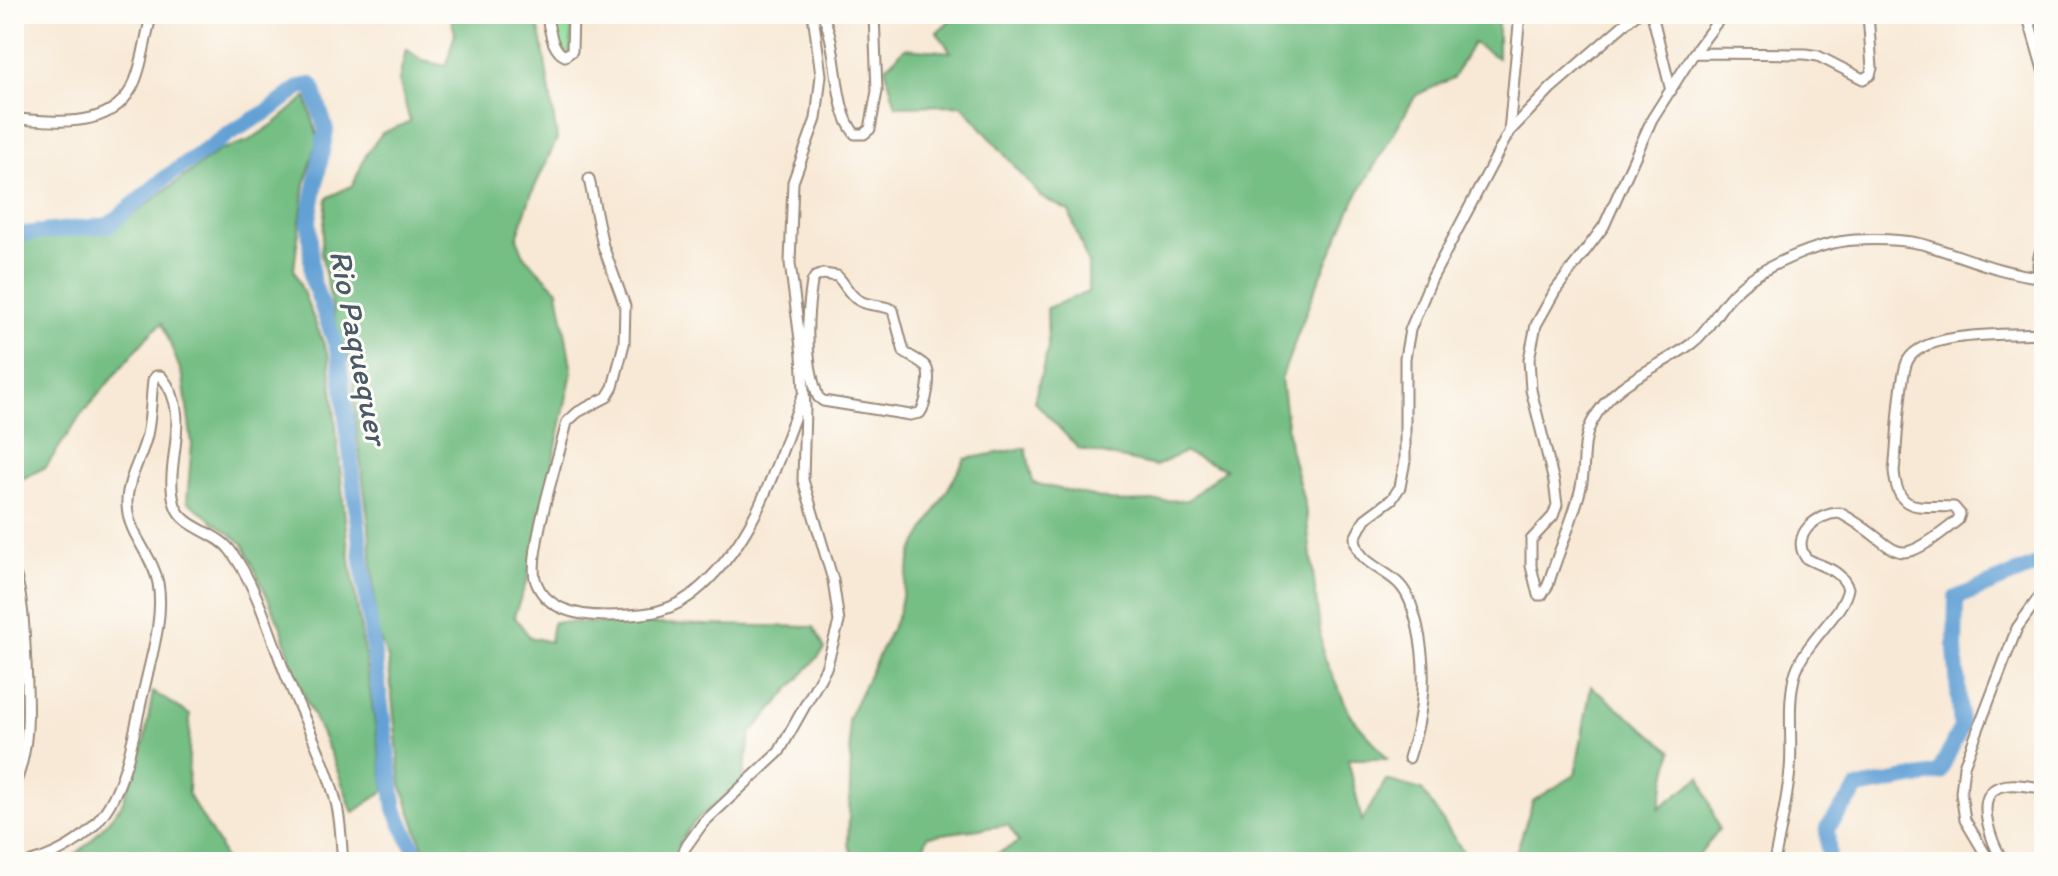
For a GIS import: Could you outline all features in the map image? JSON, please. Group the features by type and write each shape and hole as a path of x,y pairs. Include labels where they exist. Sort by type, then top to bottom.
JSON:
{"street":[{"path":"14,119 78,121 96,117 126,99 135,79 152,14"},
{"path":"546,14 555,46 559,54 565,56 572,51 573,14"},
{"path":"680,862 685,848 703,823 779,752 811,699 831,655 839,622 837,600 803,480 805,359 815,277 823,274 837,276 857,300 893,310 904,352 928,370 925,407 920,413 910,415 821,400 816,394 805,359 790,263 790,209 793,182 816,119 821,75 813,14"},
{"path":"822,14 830,37 846,121 855,134 860,135 870,129 877,91 874,14"},
{"path":"1509,132 1520,14"},
{"path":"1409,758 1423,704 1423,646 1407,593 1395,579 1365,559 1359,552 1355,538 1365,519 1392,499 1400,487 1405,461 1405,358 1410,330 1431,280 1509,132 1551,88 1636,14"},
{"path":"1652,14 1671,91"},
{"path":"1723,14 1652,119 1604,226 1541,312 1533,336 1529,359 1531,390 1557,505 1553,516 1531,540 1531,566 1538,595 1542,595 1548,585 1574,516 1583,483 1590,424 1598,411 1622,385 1692,344 1736,290 1753,278 1817,248 1852,240 1893,240 1935,248 2041,281 2038,263 2044,243"},
{"path":"1694,53 1818,56 1863,79 1870,75 1872,68 1868,14"},
{"path":"2027,14 2044,73"},
{"path":"589,179 603,246 625,306 624,344 613,387 607,397 578,412 567,422 533,568 534,579 545,595 570,612 586,616 653,614 688,598 724,562 753,521 774,477 804,392"},
{"path":"1774,862 1790,769 1796,670 1807,646 1845,600 1848,588 1840,574 1806,558 1800,547 1802,537 1814,520 1825,514 1840,513 1884,546 1903,554 1921,548 1958,520 1960,514 1954,507 1910,505 1899,495 1894,471 1907,361 1920,348 1943,340 2044,333"},
{"path":"31,862 57,855 82,839 101,816 116,794 136,733 160,598 158,580 129,523 127,501 147,435 153,380 161,376 176,404 175,505 184,518 230,549 261,609 336,800 343,862"},
{"path":"14,570 20,588 25,627 28,712 26,745 14,786"},
{"path":"1990,862 1965,820 1961,793 1964,766 2017,628 2044,590"},
{"path":"2003,862 1994,846 1987,821 1988,797 1994,789 2008,785 2044,788"}],"green space":[{"path":"450,14 535,14 557,139 531,195 517,238 524,256 558,290 572,372 528,578 514,616 530,637 550,642 553,622 814,627 825,649 751,733 742,785 691,827 683,837 675,862 471,862 465,848 454,862 428,862 401,784 388,658 377,632 369,526 355,418 353,369 338,336 321,253 327,198 353,185 366,155 382,133 410,122 399,80 406,49 423,61 446,66 455,33"},
{"path":"547,14 573,14 570,58 558,55"},
{"path":"957,14 1426,14 1427,18 1448,14 1498,14 1498,58 1473,43 1453,78 1416,95 1355,199 1313,294 1281,379 1290,448 1305,506 1323,655 1350,714 1388,759 1348,759 1362,821 1386,780 1422,790 1470,862 989,862 991,857 1019,842 1008,825 928,836 918,862 855,862 848,843 851,758 848,719 898,615 912,552 965,459 1026,448 1033,483 1119,502 1188,500 1225,469 1184,452 1156,466 1079,449 1034,401 1048,348 1047,308 1088,292 1088,264 1069,211 1041,197 962,105 896,106 885,68 905,48 951,52 937,32"},
{"path":"306,97 318,138 305,184 294,269 329,357 347,539 385,790 353,813 333,759 295,675 282,629 243,544 187,501 192,444 183,377 162,323 80,416 46,467 14,483 14,241 112,230 220,150 248,141"},
{"path":"1591,686 1672,751 1659,808 1700,777 1719,829 1694,862 1513,862 1533,801 1575,775"},
{"path":"153,692 190,715 188,794 219,845 225,862 67,862 90,842 121,806 144,743"}],"waterway":[{"name":"Rio Paquequer","path":"14,235 109,225 169,175 300,87 312,85 326,130 309,219 312,279 339,354 364,579 395,809 420,862"},
{"path":"1829,862 1827,828 1858,788 1939,773 1961,727 1955,649 1956,598 2044,562"}]}
